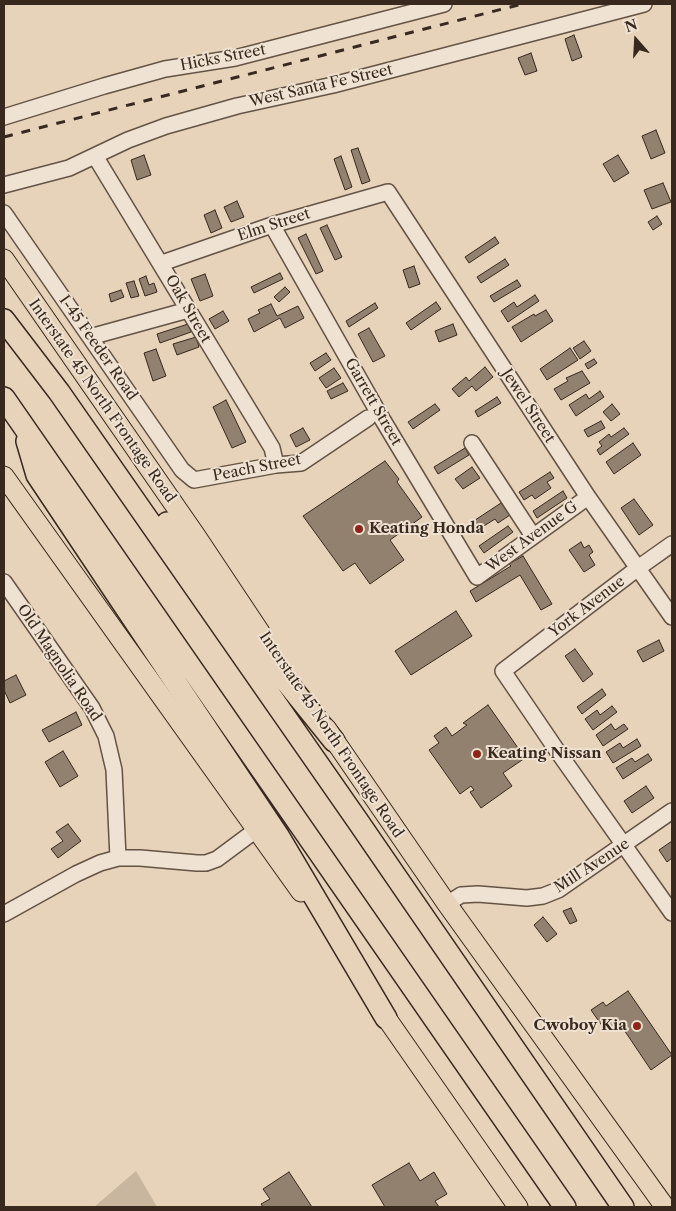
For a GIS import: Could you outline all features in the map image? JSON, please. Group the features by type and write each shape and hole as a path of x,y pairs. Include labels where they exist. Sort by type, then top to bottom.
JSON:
{"highway":[{"path":"4,320 59,392 150,501 280,674 334,741"},
{"path":"59,392 623,1207"},
{"path":"4,398 565,1207"},
{"path":"21,422 37,475 279,837 386,1018"}],"main road":[{"name":"Interstate 45 North Frontage Road","path":"4,259 447,904 665,1207"},
{"path":"4,476 256,830 288,872 386,1018 518,1207"}],"street":[{"name":"Hicks Street","path":"4,117 156,72 235,58 444,4"},
{"name":"West Santa Fe Street","path":"4,185 69,168 128,140 166,126 237,106 332,85 644,4"},
{"name":"Oak Street","path":"95,156 272,448 276,466"},
{"name":"Elm Street","path":"162,264 272,225 388,192"},
{"name":"Jewel Street","path":"388,192 588,497 672,617"},
{"name":"I-45 Feeder Road","path":"4,213 182,470 194,480"},
{"name":"Garrett Street","path":"272,225 378,412 477,576"},
{"path":"90,337 188,310"},
{"name":"Peach Street","path":"194,480 301,463 368,418"},
{"path":"472,443 533,536"},
{"name":"West Avenue G","path":"477,576 588,497"},
{"name":"York Avenue","path":"624,846 503,671 672,544"},
{"name":"Old Magnolia Road","path":"4,582 92,708 106,736 114,770 118,858"},
{"name":"Mill Avenue","path":"447,904 461,895 478,894 527,898 543,896 558,890 672,811"},
{"path":"4,914 76,874 100,863 118,858 140,858 197,864 206,863 217,859 256,830"},
{"path":"624,846 672,913"}],"shaded area":[{"path":"136,1171 157,1207 94,1207"}],"building":[{"path":"574,35 582,57 572,61 565,39"},
{"path":"531,53 537,71 525,75 518,58"},
{"path":"656,130 665,153 651,159 642,136"},
{"path":"358,148 370,181 362,184 351,150"},
{"path":"144,155 151,175 137,180 131,160"},
{"path":"618,155 629,173 614,182 603,164"},
{"path":"341,156 352,187 345,190 334,159"},
{"path":"663,183 671,202 652,209 644,190"},
{"path":"237,201 244,217 231,222 224,207"},
{"path":"215,210 222,228 211,233 204,215"},
{"path":"657,216 662,224 653,230 648,222"},
{"path":"327,225 342,257 335,260 320,228"},
{"path":"306,234 323,271 316,274 298,238"},
{"path":"495,237 499,243 469,263 465,257"},
{"path":"505,259 509,265 481,283 477,277"},
{"path":"414,266 420,284 409,288 403,270"},
{"path":"280,273 283,279 254,293 251,287"},
{"path":"205,274 213,296 200,301 191,279"},
{"path":"146,276 149,285 154,283 157,292 145,296 139,279"},
{"path":"517,280 521,286 494,302 490,296"},
{"path":"134,281 139,296 131,298 126,283"},
{"path":"285,287 290,292 279,302 274,297"},
{"path":"121,290 124,297 111,302 109,294"},
{"path":"535,295 539,301 508,322 501,311 514,302 517,307"},
{"path":"436,302 441,309 411,330 406,323"},
{"path":"375,303 378,308 349,327 346,321"},
{"path":"271,304 277,316 298,306 304,318 285,328 280,318 254,332 248,319 260,313 258,310"},
{"path":"546,310 553,321 521,342 512,327 534,314 535,316"},
{"path":"223,311 229,321 215,329 209,319"},
{"path":"188,324 191,332 160,343 157,334"},
{"path":"453,324 457,335 439,342 435,331"},
{"path":"369,328 385,356 373,362 358,334"},
{"path":"196,337 199,347 177,355 173,344"},
{"path":"584,341 591,351 580,359 573,348"},
{"path":"570,348 578,360 547,380 540,369"},
{"path":"156,349 166,376 153,381 144,353"},
{"path":"326,353 331,360 315,371 310,363"},
{"path":"594,359 597,363 588,369 585,364"},
{"path":"485,367 493,377 476,391 472,386 459,397 452,389 466,377 469,381"},
{"path":"334,368 341,378 326,388 319,378"},
{"path":"582,371 590,383 561,400 554,389 568,381 566,378"},
{"path":"343,383 348,391 331,399 327,391"},
{"path":"600,391 604,397 576,416 569,405 586,394 589,399"},
{"path":"497,397 501,403 478,417 475,411"},
{"path":"226,400 246,442 232,448 213,407"},
{"path":"435,404 440,410 413,429 408,422"},
{"path":"612,404 620,414 611,421 603,412"},
{"path":"601,421 605,428 588,437 584,430"},
{"path":"303,428 310,440 296,447 290,435"},
{"path":"624,428 629,434 600,455 597,450 602,446 599,442 609,434 611,437"},
{"path":"633,443 641,455 614,474 606,462"},
{"path":"465,448 469,455 438,474 434,467"},
{"name":"Keating Honda","path":"385,461 399,479 397,482 422,517 390,540 404,560 370,584 355,563 343,571 303,516"},
{"path":"472,467 480,478 463,489 455,479"},
{"path":"550,472 554,478 547,482 551,488 535,499 532,495 524,500 519,492"},
{"path":"563,491 567,498 537,518 533,511"},
{"path":"634,499 653,525 639,535 621,508"},
{"path":"501,503 510,515 498,523 495,519 471,534 466,526"},
{"path":"508,526 513,532 484,553 479,546"},
{"path":"581,542 584,548 589,545 593,552 589,555 595,565 584,572 569,550"},
{"path":"523,556 552,604 541,610 520,575 476,602 470,591 511,566 509,564"},
{"path":"456,611 472,636 411,675 395,651"},
{"path":"659,640 664,651 643,662 637,651"},
{"path":"575,649 593,674 583,682 565,656"},
{"path":"16,675 26,695 10,703 4,690 4,681"},
{"path":"602,689 606,695 582,714 577,707"},
{"name":"Keating Nissan","path":"488,705 525,758 503,773 512,786 481,808 470,792 474,790 471,786 460,794 429,750 439,743 434,736 446,727 452,736 467,725 463,723"},
{"path":"612,706 617,712 593,730 585,719 597,710 600,715"},
{"path":"76,712 82,725 49,742 42,730"},
{"path":"611,724 615,730 624,724 628,729 603,746 596,735"},
{"path":"637,739 641,746 613,763 606,752 620,743 623,748"},
{"path":"63,751 78,776 60,787 45,762"},
{"path":"648,754 652,760 623,779 616,768 632,758 635,762"},
{"path":"646,786 654,798 632,813 624,801"},
{"path":"68,824 81,841 58,858 51,849 63,841 56,832"},
{"path":"672,841 672,858 667,862 659,850"},
{"path":"571,908 577,921 570,924 563,911"},
{"path":"543,917 557,934 547,942 534,925"},
{"name":"Cwoboy Kia","path":"628,991 672,1055 651,1070 618,1021 605,1030 591,1010 603,1002 606,1006"},
{"path":"409,1163 420,1181 434,1172 447,1194 435,1201 439,1207 385,1207 372,1185"},
{"path":"289,1172 312,1207 263,1207 261,1204 270,1199 263,1189"}],"railway":[{"path":"4,137 522,4"}],"place":[{"name":"Keating Honda","path":"359,529"},
{"name":"Keating Nissan","path":"477,754"},
{"name":"Cwoboy Kia","path":"637,1026"}]}
